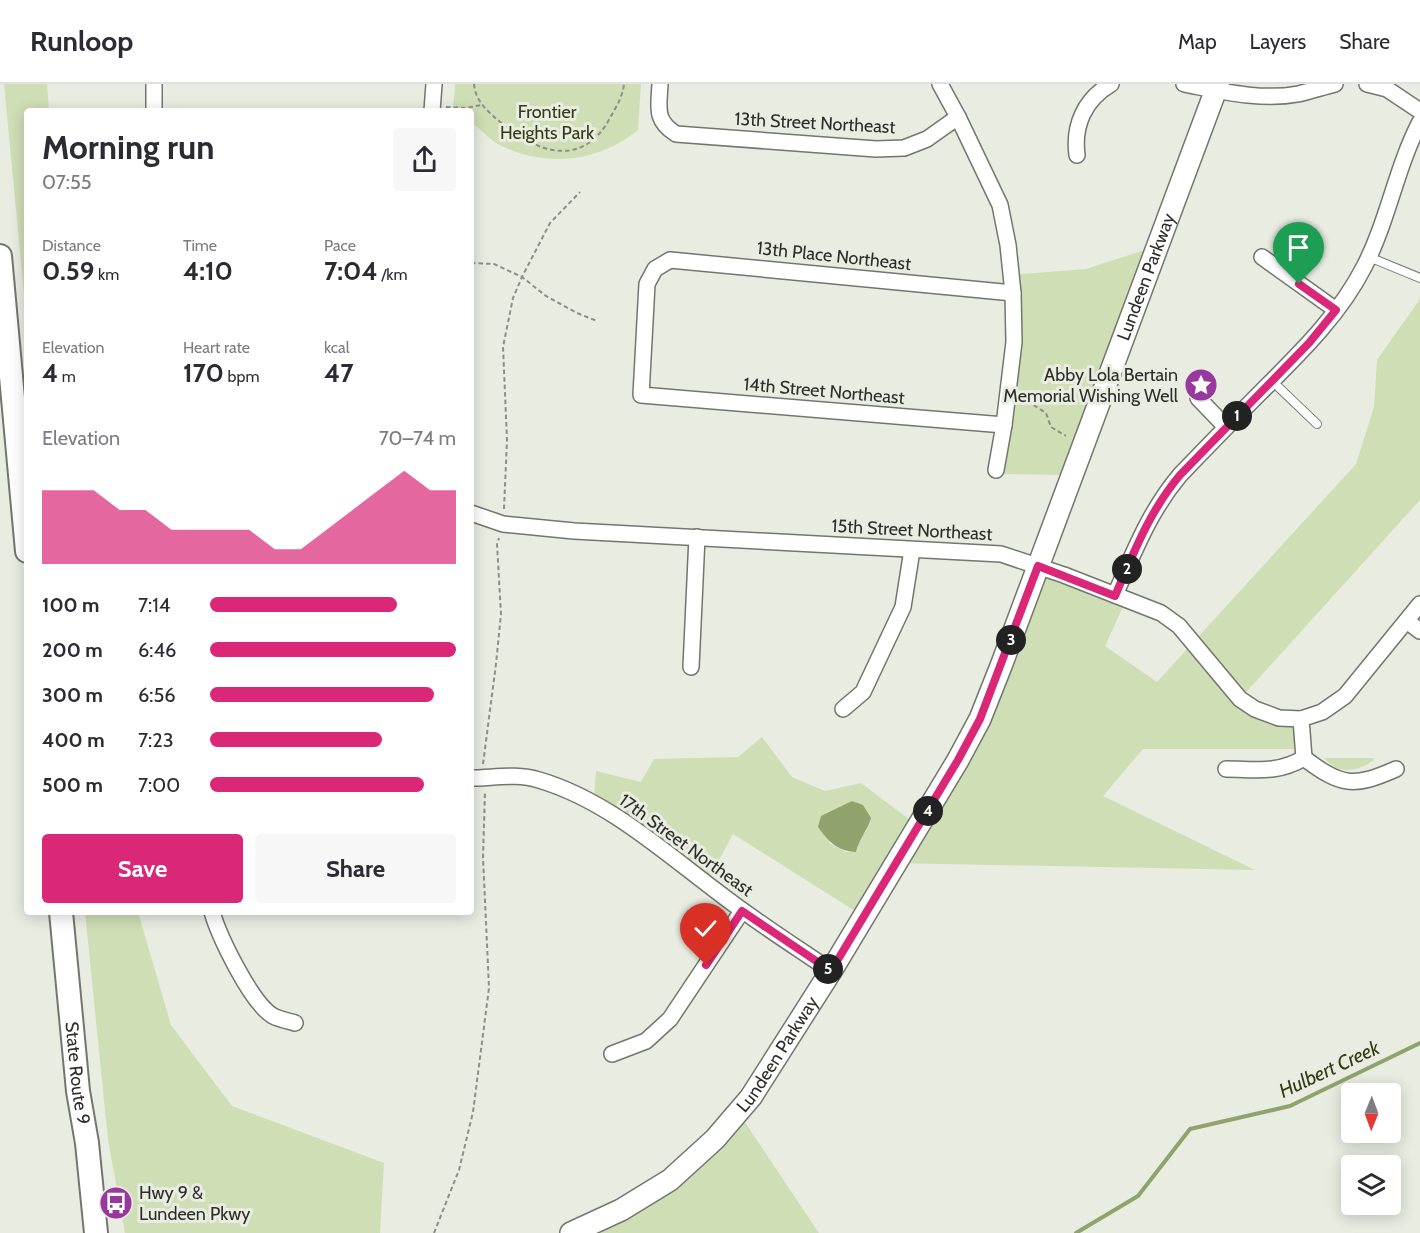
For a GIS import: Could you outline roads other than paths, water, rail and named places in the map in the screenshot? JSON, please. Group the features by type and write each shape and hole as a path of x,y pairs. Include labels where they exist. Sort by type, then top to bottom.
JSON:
{"main road":[{"name":"Lundeen Parkway","path":"571,1233 621,1210 670,1180 715,1139 751,1097 831,971 958,760 980,719 1216,87"},
{"path":"0,256 24,518"},
{"name":"State Route 9","path":"61,915 78,1091 87,1143 96,1233"}],"street":[{"path":"154,84 154,108"},
{"path":"432,108 434,84"},
{"name":"13th Street Northeast","path":"660,84 658,114 664,127 676,134 876,149 904,148 927,139 958,117"},
{"path":"1077,155 1075,138 1078,123 1092,98 1111,84"},
{"path":"1184,84 1216,87 1257,95 1297,94 1335,84"},
{"path":"1366,84 1387,89 1420,111"},
{"path":"943,85 1000,205 1008,245 1013,293 1014,342 996,470"},
{"path":"1115,596 1149,518 1163,495 1309,343 1336,310 1364,267 1384,221 1412,137 1420,122"},
{"path":"1262,258 1336,310"},
{"name":"13th Place Northeast","path":"641,395 647,285 655,269 670,260 1013,293"},
{"name":"14th Street Northeast","path":"641,395 1004,425"},
{"path":"1198,398 1226,427"},
{"name":"15th Street Northeast","path":"474,514 503,524 574,531 1002,554 1161,613 1179,626 1240,699 1255,709 1279,718 1300,719"},
{"path":"691,666 697,537"},
{"path":"843,709 863,692 903,607 912,549"},
{"path":"1396,769 1371,780 1348,782 1326,774 1304,758 1300,719 1322,712 1345,696 1420,604"},
{"path":"1407,621 1420,632"},
{"path":"1226,769 1273,770 1289,767 1304,758"},
{"name":"17th Street Northeast","path":"478,778 506,776 537,779 567,790 603,808 625,822 742,911 831,971"},
{"path":"612,1054 646,1041 670,1019 742,911"},
{"path":"213,915 224,943 254,996 272,1015 295,1023"}],"lane":[{"path":"1368,257 1420,278"},
{"path":"1272,381 1317,424"}],"waterway":[{"name":"Hulbert Creek","path":"1076,1233 1138,1196 1190,1129 1290,1106 1420,1043"}],"place":[{"name":"Abby Lola Bertain Memorial Wishing Well","path":"1201,385"},
{"name":"Hwy 9 & Lundeen Pkwy","path":"116,1203"}],"park label":[{"name":"Frontier Heights Park","path":"547,122"}]}
